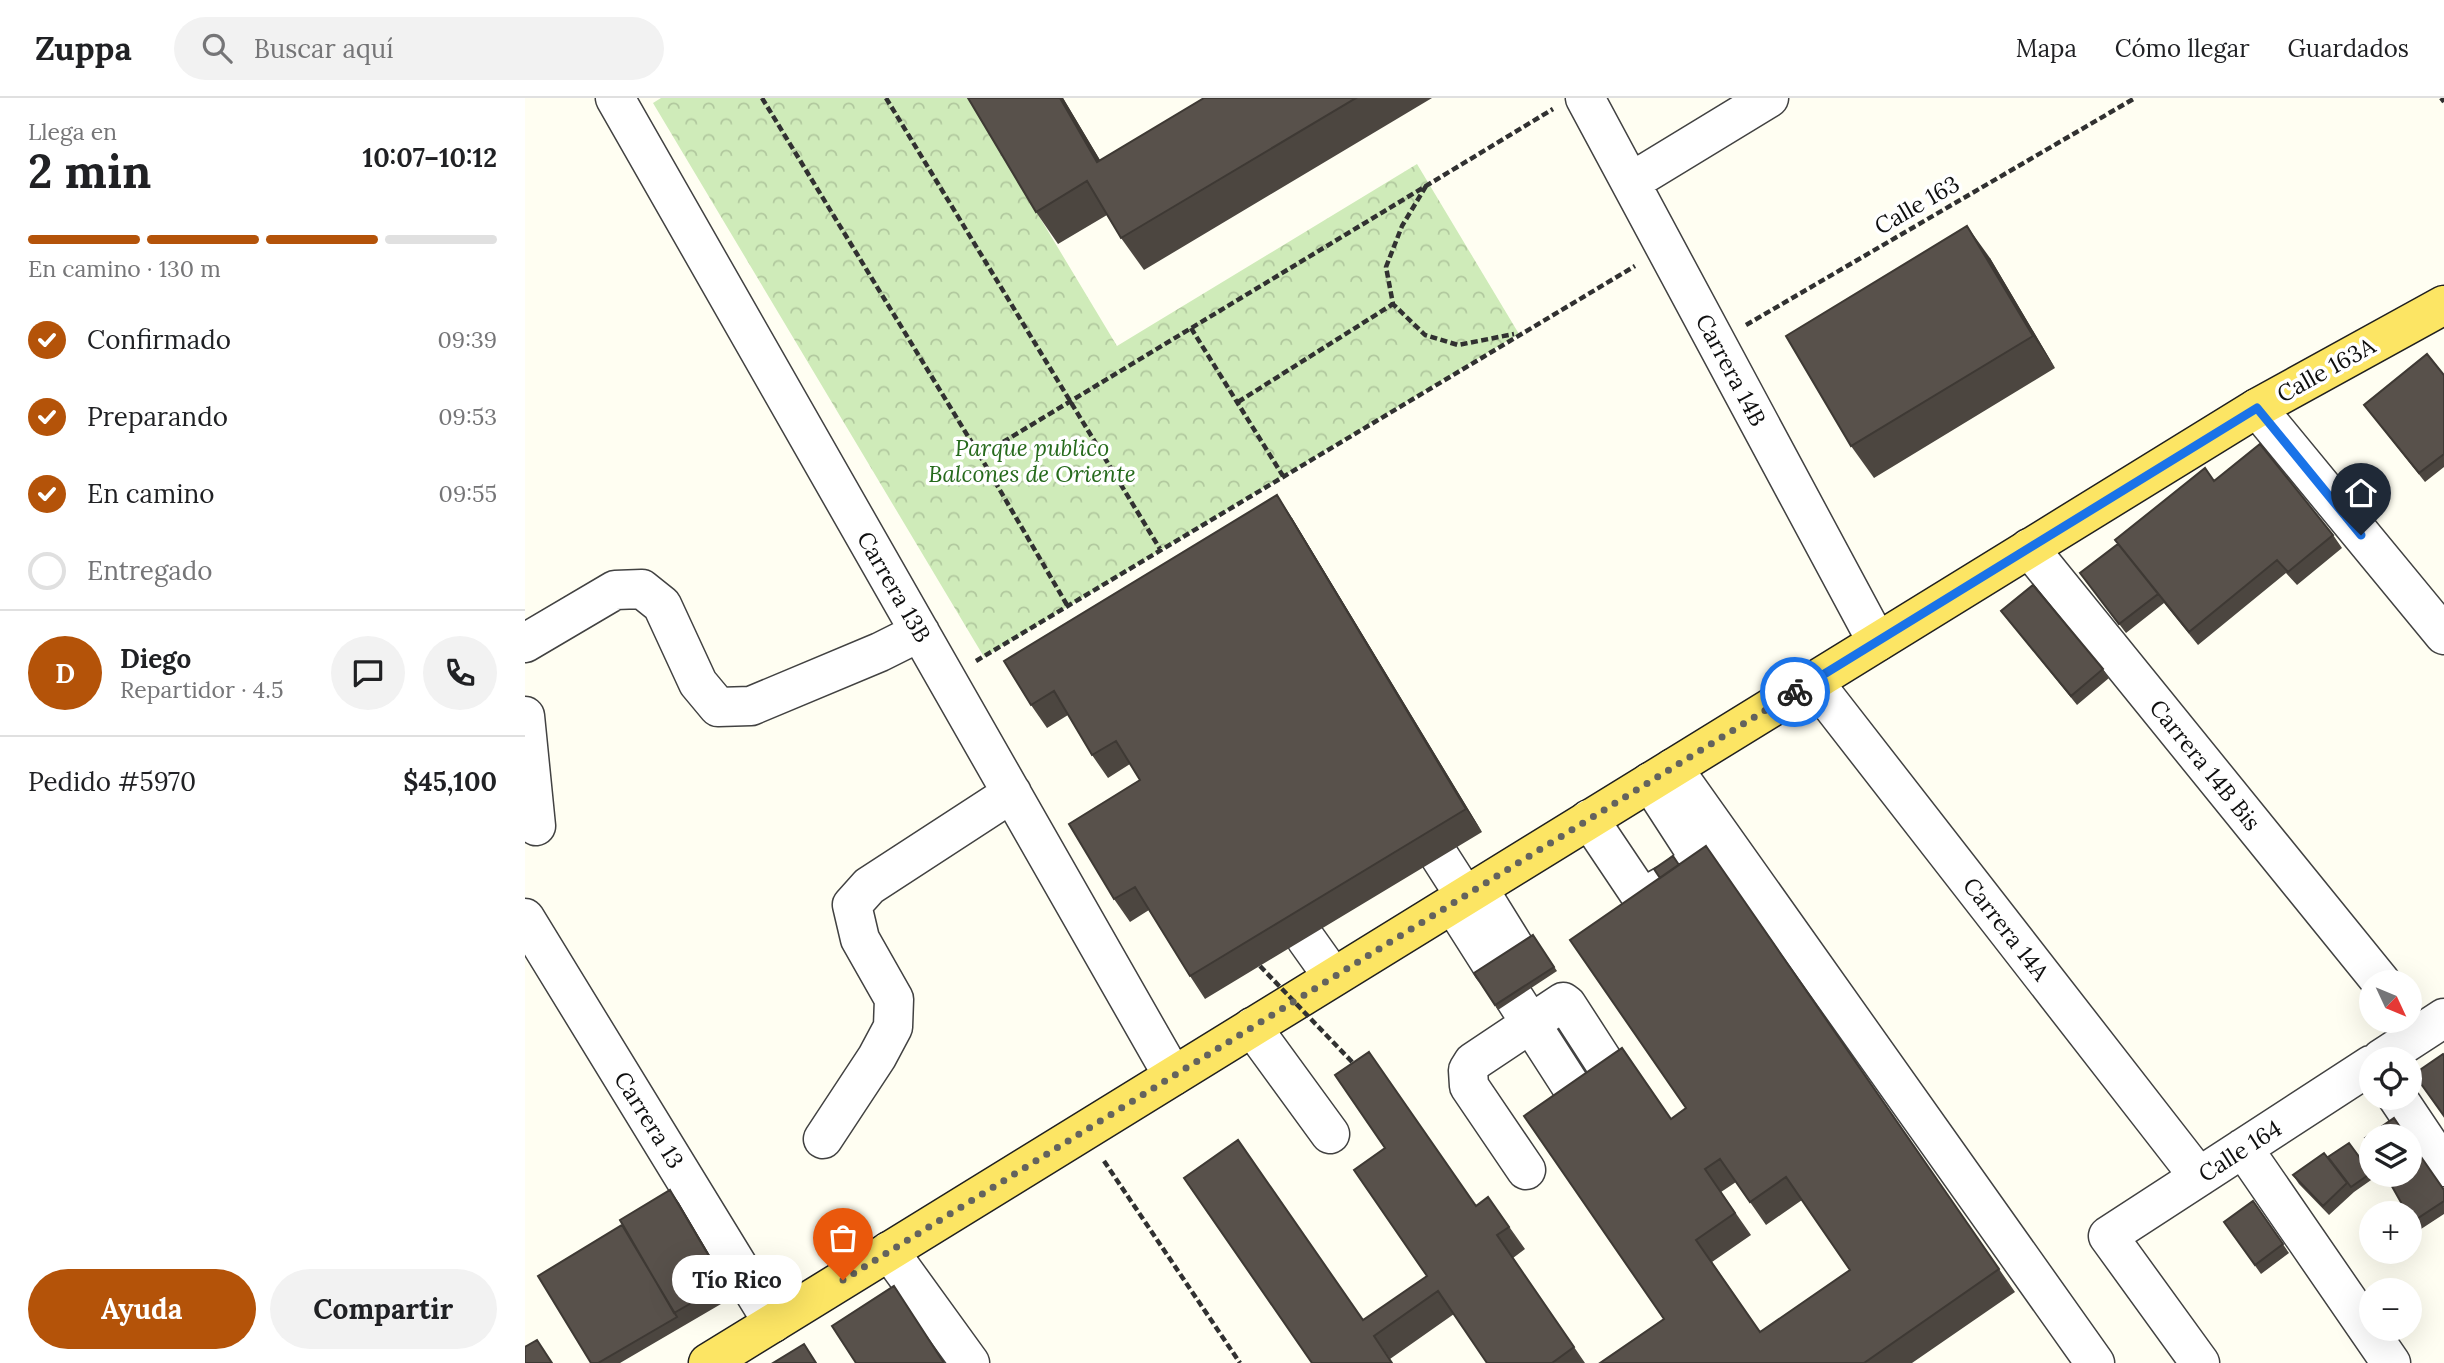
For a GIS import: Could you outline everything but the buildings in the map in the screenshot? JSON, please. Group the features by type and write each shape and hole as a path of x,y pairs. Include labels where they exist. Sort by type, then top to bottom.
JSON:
{"main road":[{"name":"Calle 163A","path":"708,1363 2257,408 2444,305"}],"street":[{"name":"Carrera 13B","path":"615,98 1173,1076"},
{"path":"1631,183 1769,98"},
{"name":"Carrera 14B","path":"1573,101 1631,183 1877,642"},
{"path":"2257,408 2440,621"},
{"name":"Carrera 14B Bis","path":"2029,548 2371,970"},
{"path":"525,643 615,590 642,589 662,605 698,683 718,707 751,706 880,652 920,632"},
{"name":"Carrera 14A","path":"1813,681 2199,1177"},
{"path":"525,716 536,826"},
{"path":"1589,819 1638,892 1647,895 1695,863 1696,853 1661,775"},
{"path":"1661,775 2095,1363"},
{"path":"823,1139 877,1057 893,1027 894,999 860,939 852,905 869,886 1012,793"},
{"path":"1440,857 1505,959"},
{"name":"Carrera 13","path":"525,918 773,1323"},
{"path":"1306,939 1333,977"},
{"path":"1526,1170 1469,1086 1468,1070 1534,1004 1563,1002 1567,1005 1618,1084"},
{"path":"1534,1004 1584,1108"},
{"path":"2395,1047 2425,1022"},
{"path":"1252,1027 1330,1134"},
{"name":"Calle 164","path":"2200,1363 2108,1236 2359,1073"},
{"path":"2406,1110 2444,1167"},
{"path":"2243,1148 2391,1363"},
{"path":"889,1251 970,1363"}],"path":[{"path":"762,98 980,456 1067,605"},
{"path":"886,98 1160,549"},
{"name":"Calle 163","path":"1717,342 2135,98"},
{"path":"980,456 1427,185 1573,101"},
{"path":"1427,185 1402,226 1387,267 1393,304 1425,335 1458,345 1519,334"},
{"path":"947,679 1665,248"},
{"path":"1238,402 1393,304"},
{"path":"1191,328 1283,476"},
{"path":"1260,966 1363,1073"},
{"path":"1084,1131 1240,1363"}],"green space":[{"name":"Parque publico Balcones de Oriente","path":"661,98 968,98 1117,346 1417,164 1519,334 984,657 653,103"}],"way so far":[{"path":"843,1280 1795,692"}],"place":[{"name":"Tío Rico","path":"843,1280"}],"route":[{"path":"1795,692 2257,408 2361,535"}]}
